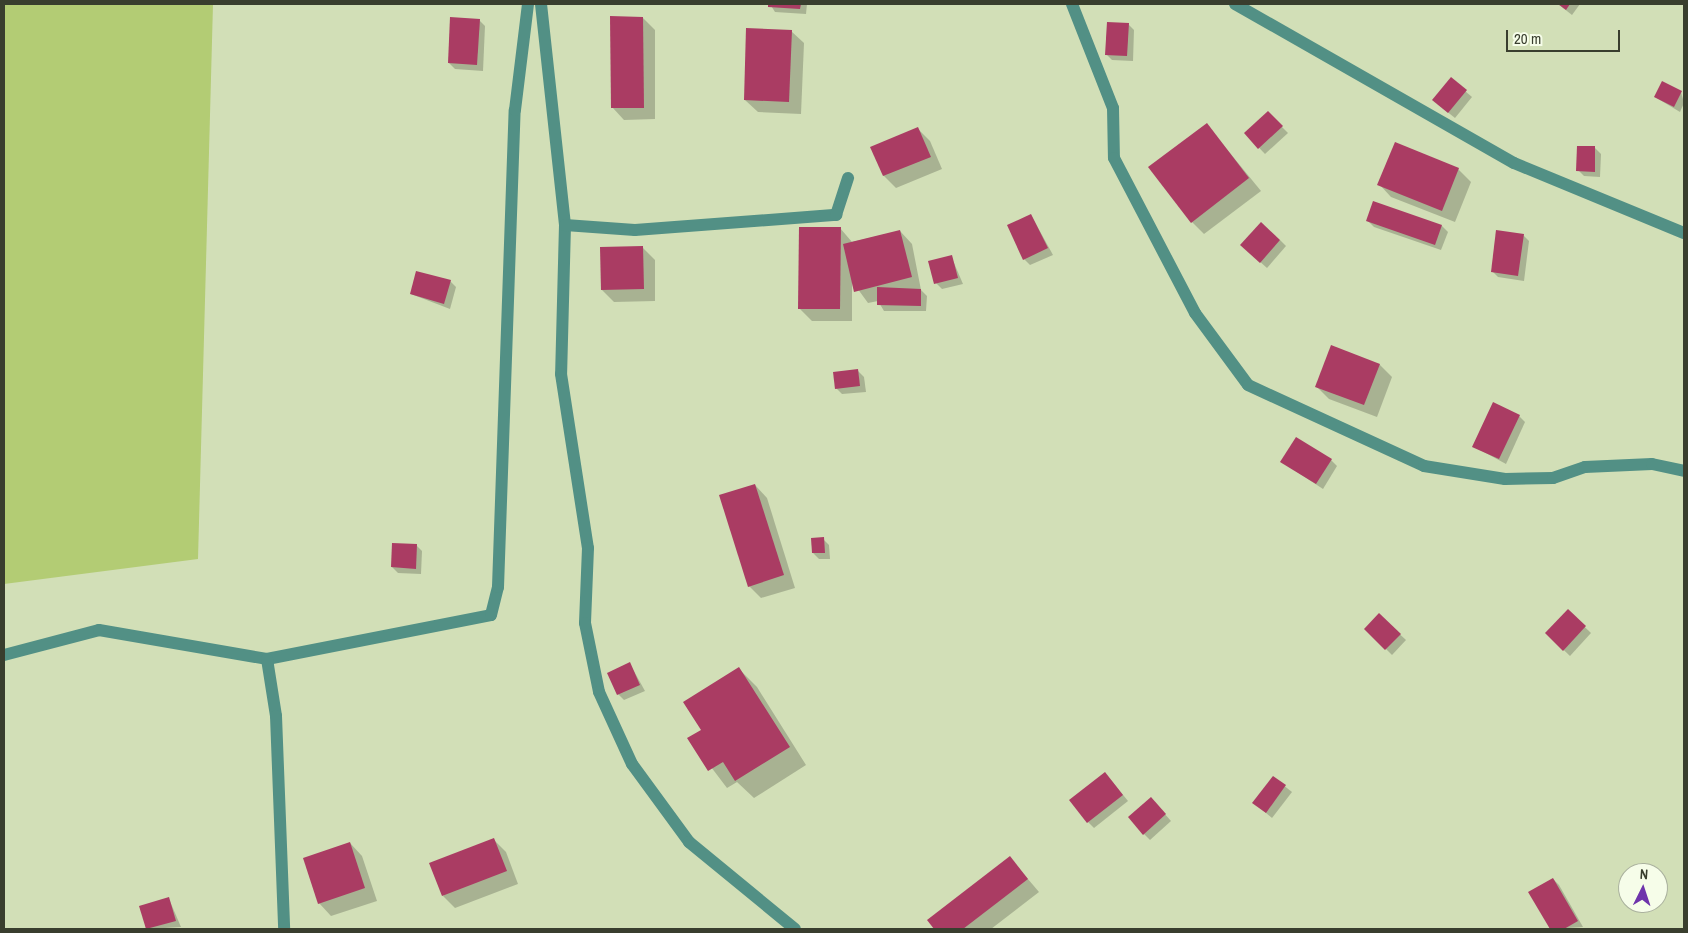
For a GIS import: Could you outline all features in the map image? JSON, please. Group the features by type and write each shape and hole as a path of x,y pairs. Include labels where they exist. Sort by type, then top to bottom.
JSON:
{"street":[{"path":"4,654 99,630 267,659 491,615 498,587 515,110 528,4"},
{"path":"541,4 565,225 561,374 588,548 586,623 599,692 632,764 689,842 795,929"},
{"path":"1072,4 1113,108 1114,158 1195,313 1248,385 1424,466 1505,479 1553,478 1585,466 1652,464 1684,471"},
{"path":"1235,4 1514,163 1684,233"},
{"path":"565,225 635,230 836,215 848,178"},
{"path":"267,659 276,716 284,929"}],"green space":[{"path":"4,4 213,4 198,559 4,584"}],"building":[{"path":"768,4 801,4 800,9 768,7"},
{"path":"1558,4 1570,4 1566,10"},
{"path":"610,16 643,17 644,108 611,108"},
{"path":"450,17 480,19 477,65 448,63"},
{"path":"1107,22 1129,23 1127,56 1105,55"},
{"path":"746,28 792,30 789,102 744,100"},
{"path":"1451,77 1467,90 1448,113 1432,100"},
{"path":"1662,81 1682,91 1674,107 1654,97"},
{"path":"1268,111 1283,126 1258,149 1244,133"},
{"path":"1207,123 1249,178 1191,223 1148,167"},
{"path":"918,127 931,157 883,176 870,147"},
{"path":"1395,142 1459,168 1442,211 1377,185"},
{"path":"1577,146 1595,146 1595,172 1576,171"},
{"path":"1373,201 1442,225 1435,245 1366,221"},
{"path":"1031,214 1048,248 1023,260 1007,225"},
{"path":"1261,222 1280,240 1260,263 1240,245"},
{"path":"799,227 841,227 840,309 798,309"},
{"path":"900,230 912,277 854,292 843,244"},
{"path":"1496,230 1524,234 1518,276 1491,272"},
{"path":"643,246 644,289 601,290 600,247"},
{"path":"952,255 958,278 934,284 928,261"},
{"path":"416,271 451,280 444,304 410,294"},
{"path":"877,287 921,289 921,306 877,305"},
{"path":"1331,345 1380,364 1364,405 1315,387"},
{"path":"858,369 860,386 835,389 833,372"},
{"path":"1493,402 1520,415 1499,459 1472,447"},
{"path":"1296,437 1332,459 1316,484 1280,462"},
{"path":"755,484 784,575 748,587 719,495"},
{"path":"824,537 825,553 812,553 811,538"},
{"path":"392,543 417,544 416,569 391,567"},
{"path":"1568,609 1586,626 1563,651 1545,633"},
{"path":"1379,613 1401,634 1385,650 1364,629"},
{"path":"630,662 640,685 617,695 607,673"},
{"path":"739,667 790,747 735,781 723,762 708,771 687,738 701,730 683,702"},
{"path":"1105,772 1123,795 1087,823 1069,800"},
{"path":"1273,776 1286,785 1266,813 1252,803"},
{"path":"1151,797 1166,814 1143,835 1128,817"},
{"path":"494,838 507,871 442,896 429,863"},
{"path":"350,842 365,888 318,904 303,858"},
{"path":"1010,856 1028,879 963,929 934,929 927,920"},
{"path":"1553,878 1578,921 1564,929 1550,929 1528,892"},
{"path":"169,897 176,921 146,929 139,906"}]}
